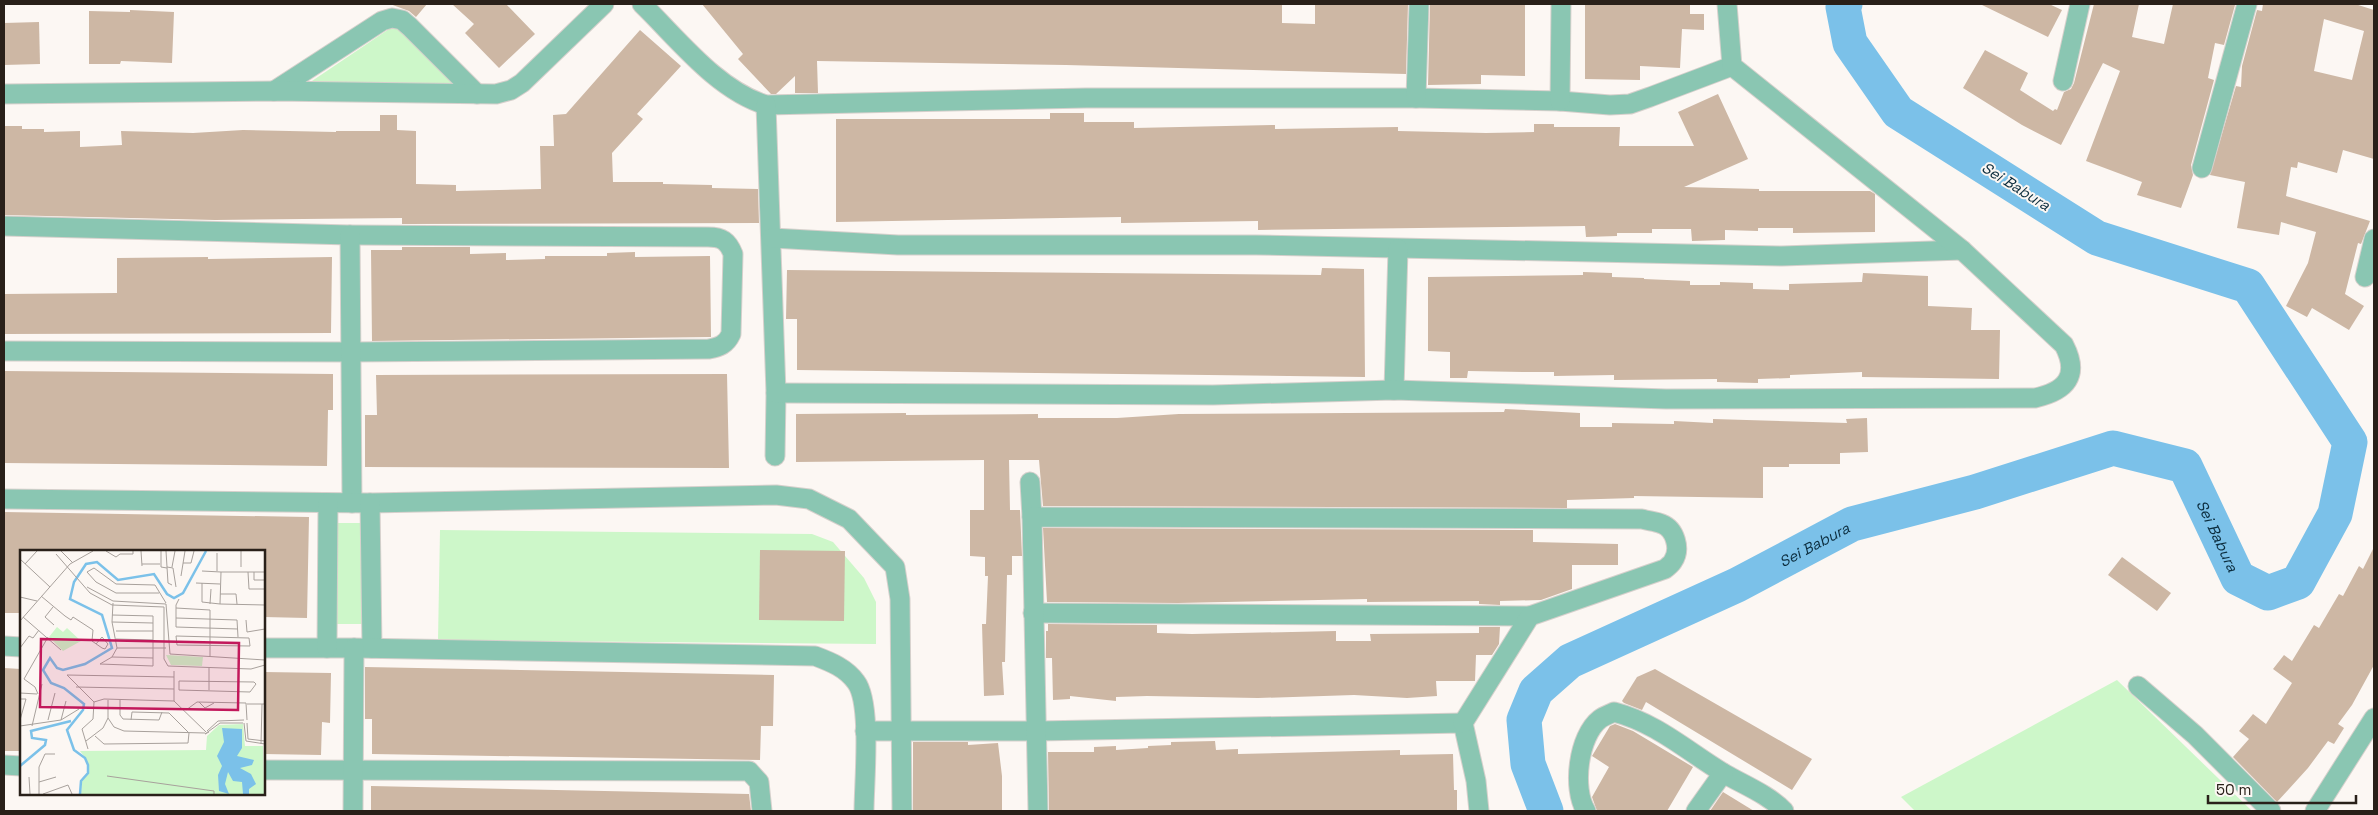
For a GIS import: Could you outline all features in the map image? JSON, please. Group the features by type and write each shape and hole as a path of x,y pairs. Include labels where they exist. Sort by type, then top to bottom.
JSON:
{"street":[{"path":"4,94 274,90 496,94 511,90 522,83 604,4"},
{"path":"642,4 726,85 751,100 766,105 1086,98 1416,98 1560,101 1610,105 1630,104 1732,66"},
{"path":"1416,98 1419,4"},
{"path":"1560,101 1561,4"},
{"path":"776,393 1213,395 1394,390 1696,398 2035,398 2051,394 2066,385 2070,357 2064,345 1962,250 1732,66 1727,4"},
{"path":"2063,81 2080,4"},
{"path":"2202,168 2246,4"},
{"path":"274,90 372,26 392,18 402,20 410,27 477,94"},
{"path":"766,105 776,393 775,456"},
{"path":"4,226 350,235 708,236 720,237 729,244 733,254 733,328 728,341 721,346 708,349 352,352 4,351"},
{"path":"350,235 352,352 361,503 363,648 353,811"},
{"path":"772,238 898,245 1256,245 1782,256 1962,250"},
{"path":"2365,277 2374,239"},
{"path":"1394,390 1398,249"},
{"path":"1030,482 1038,731 1038,811"},
{"path":"4,499 328,503 776,495 809,499 849,519 895,567 900,599 902,811"},
{"path":"326,648 328,503"},
{"path":"1032,517 1642,519 1663,524 1672,532 1677,542 1673,561 1665,569 1530,616 1033,613"},
{"path":"1480,811 1476,781 1463,723 1530,616"},
{"path":"4,646 20,646"},
{"path":"265,648 815,656 833,662 857,683 863,699 865,732 864,811"},
{"path":"2138,686 2195,735 2271,811"},
{"path":"1586,811 1580,795 1578,768 1586,741 1599,719 1614,712 1650,726 1723,773 1774,802 1784,811"},
{"path":"2315,811 2374,718"},
{"path":"865,732 901,730 1038,731 1463,723"},
{"path":"4,765 20,766"},
{"path":"265,770 749,771 759,782 762,811"},
{"path":"1696,811 1723,773"},
{"path":"754,775 774,774"}],"green space":[{"path":"395,25 458,86 309,83"},
{"path":"335,523 366,523 367,624 336,624"},
{"path":"440,530 812,534 833,542 864,578 876,602 876,644 438,640"},
{"path":"2117,680 2252,811 1915,811 1901,797"}],"building":[{"path":"390,4 427,4 416,17 409,11"},
{"path":"452,4 506,4 535,34 499,68 465,33 474,24"},
{"path":"702,4 1282,4 1282,23 1315,24 1315,4 1408,4 1406,74 817,61 818,93 795,93 795,76 776,94 771,94 738,59 743,54"},
{"path":"1430,4 1525,4 1525,76 1481,75 1481,84 1428,85"},
{"path":"1585,4 1690,4 1690,14 1704,14 1704,30 1682,29 1680,68 1640,66 1640,80 1585,79"},
{"path":"1980,4 2049,4 2062,10 2048,37"},
{"path":"2094,4 2139,4 2132,37 2164,44 2173,4 2235,5 2224,45 2215,43 2208,78 2214,80 2191,165 2193,175 2181,208 2137,195 2142,182 2086,161 2120,71 2103,63 2061,145 2022,125 1963,88 1985,50 2028,73 2020,90 2053,111 2057,110 2064,92 2071,89 2074,83"},
{"path":"2263,4 2355,4 2374,10 2374,159 2343,150 2337,173 2298,162 2297,168 2291,167 2286,196 2370,221 2361,244 2358,243 2345,294 2364,306 2349,330 2312,308 2307,317 2286,306 2308,263 2316,232 2281,222 2279,235 2237,228 2245,182 2210,175 2236,86 2241,87 2242,66 2257,10 2262,11","holes":["2324,19 2364,31 2352,80 2314,71"]},
{"path":"130,10 174,12 172,63 121,61 120,64 89,64 89,11 130,12"},
{"path":"39,22 40,64 4,65 4,23"},
{"path":"640,30 681,66 637,114 643,119 612,153 613,182 663,182 663,184 712,185 712,188 758,189 759,223 402,224 402,218 215,220 4,215 4,126 22,126 22,129 44,129 44,132 80,131 80,147 122,145 121,131 193,133 243,130 380,131 380,115 397,115 397,130 416,131 416,184 456,185 456,191 541,189 540,146 554,146 553,115 566,114"},
{"path":"1718,94 1748,159 1684,187 1759,189 1759,191 1870,191 1875,194 1875,232 1793,233 1793,228 1758,228 1758,231 1725,230 1725,240 1692,241 1691,229 1652,229 1652,233 1617,233 1617,236 1586,237 1585,226 1258,230 1258,221 1121,223 1121,217 836,222 836,119 1050,119 1050,113 1084,113 1084,122 1134,122 1134,128 1275,125 1275,129 1398,127 1398,131 1486,133 1534,132 1534,124 1554,124 1554,127 1620,127 1619,146 1694,146 1678,112"},
{"path":"402,247 470,247 470,254 506,253 506,260 545,259 545,256 607,256 607,253 635,252 635,257 710,256 711,337 372,341 371,250 402,250"},
{"path":"208,257 208,259 332,257 331,333 4,334 4,294 117,293 117,258"},
{"path":"1322,268 1364,269 1365,377 797,370 797,319 786,319 787,270 1321,275"},
{"path":"1583,272 1612,273 1612,277 1690,281 1690,285 1720,285 1720,282 1753,283 1753,289 1789,290 1789,284 1862,282 1863,273 1928,276 1928,306 1972,308 1971,330 2000,330 1999,379 1862,377 1862,372 1790,375 1790,378 1758,379 1758,383 1717,382 1717,379 1614,380 1614,375 1554,376 1554,372 1468,371 1467,378 1450,378 1450,352 1428,351 1428,277 1583,275"},
{"path":"4,371 333,374 333,410 328,410 327,466 4,463"},
{"path":"727,374 729,468 365,467 365,415 377,415 376,375"},
{"path":"1505,409 1580,413 1580,427 1612,427 1612,423 1674,424 1674,421 1713,423 1713,419 1847,423 1846,419 1867,418 1868,452 1840,453 1840,464 1789,464 1789,467 1763,467 1763,498 1634,496 1634,498 1567,500 1567,508 1043,506 1039,460 1009,460 1010,510 1020,510 1022,556 1012,556 1012,575 1007,575 1005,662 1002,662 1004,695 984,696 982,624 986,624 988,576 985,576 985,557 970,556 970,510 984,510 984,460 796,462 796,414 1038,414 1038,418 1117,418 1179,414 1504,412"},
{"path":"4,512 309,517 307,618 265,617 265,550 20,550 20,613 4,613"},
{"path":"1043,528 1533,530 1533,542 1618,544 1618,565 1572,565 1572,589 1541,600 1500,601 1500,605 1479,604 1479,601 1367,602 1367,599 1178,603 1047,602"},
{"path":"2374,547 2374,665 2352,705 2338,724 2344,728 2334,744 2328,741 2308,768 2277,802 2233,757 2249,739 2239,731 2253,714 2266,724 2292,683 2273,669 2284,655 2292,661 2314,625 2319,628 2339,594 2343,596 2359,566 2363,569"},
{"path":"760,550 845,551 844,621 759,620"},
{"path":"2122,557 2171,593 2157,611 2108,575"},
{"path":"1048,624 1157,625 1157,633 1192,634 1336,631 1336,641 1371,641 1370,634 1479,633 1479,627 1500,627 1499,644 1492,655 1476,655 1475,681 1436,681 1437,696 1407,698 1354,695 1258,698 1147,696 1116,697 1116,701 1070,696 1070,699 1053,700 1052,658 1046,658 1046,631 1048,631"},
{"path":"365,667 774,675 773,726 761,726 760,760 372,754 372,719 365,719"},
{"path":"4,668 20,669 20,751 4,751"},
{"path":"1655,669 1812,759 1792,790 1646,702 1642,710 1624,703 1622,701 1637,677"},
{"path":"265,672 331,673 330,723 322,722 321,755 265,754"},
{"path":"1615,724 1633,731 1693,767 1667,811 1597,811 1592,797 1609,767 1592,756 1610,726"},
{"path":"1215,741 1216,750 1238,749 1238,754 1400,750 1400,755 1453,754 1454,790 1457,790 1457,811 1049,811 1048,752 1094,752 1094,747 1116,746 1116,750 1171,745 1171,742"},
{"path":"913,742 968,742 968,745 998,743 1002,776 1002,811 913,811"},
{"path":"371,786 749,794 751,811 371,811"},
{"path":"1723,792 1754,811 1710,811"}],"waterway":[{"name":"Sei Babura","path":"1546,811 1528,764 1524,720 1536,691 1570,661 1737,585 1852,524 1975,492 2113,448 2185,466 2238,578 2268,593 2298,582 2335,514 2350,442 2248,286 2097,238 1898,112 1850,43 1843,7 1845,4"}]}
